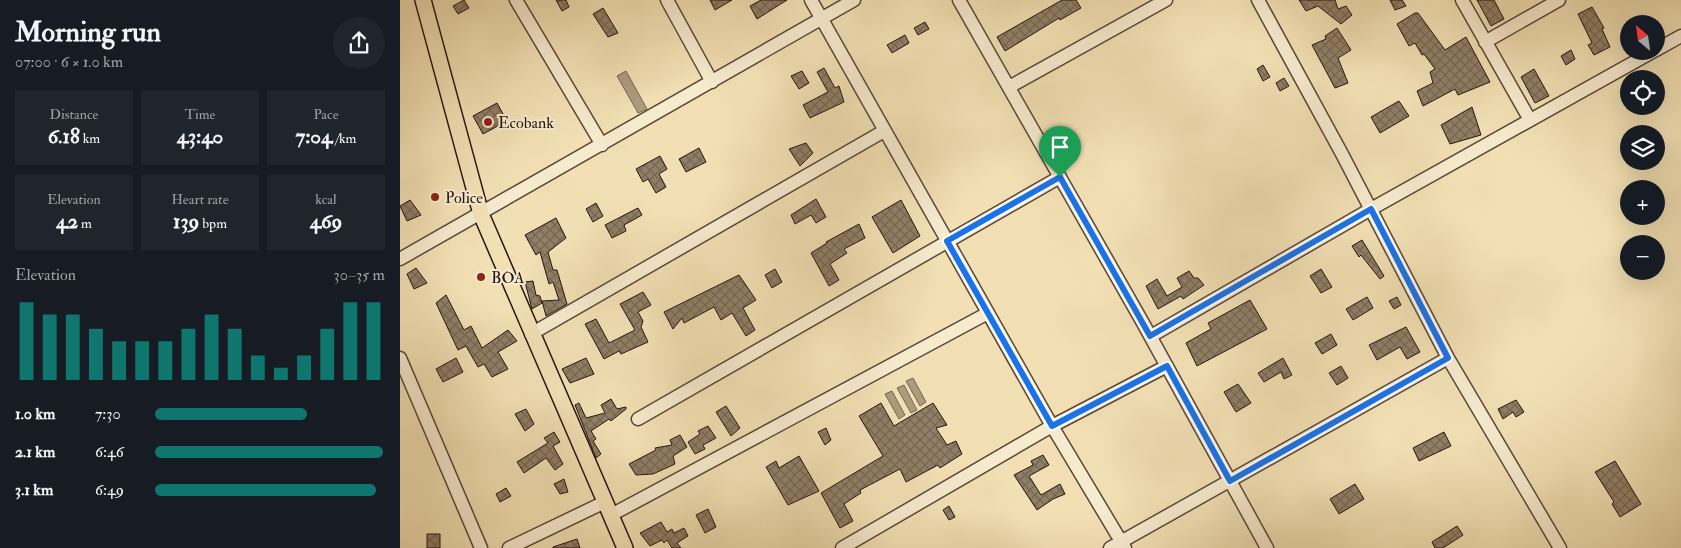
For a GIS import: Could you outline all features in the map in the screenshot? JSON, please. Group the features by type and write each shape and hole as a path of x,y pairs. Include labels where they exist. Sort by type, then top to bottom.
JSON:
{"main road":[{"path":"423,0 481,214 531,334 625,548"}],"street":[{"path":"516,0 602,145"},
{"path":"668,0 712,82"},
{"path":"811,0 1052,426 1123,545"},
{"path":"400,259 854,0"},
{"path":"960,0 1167,366 1267,548"},
{"path":"1009,87 1166,0"},
{"path":"1258,0 1371,209 1448,358 1560,548"},
{"path":"1462,0 1530,120"},
{"path":"1485,42 1559,0"},
{"path":"1665,45 1681,36"},
{"path":"1150,336 1371,209 1639,60"},
{"path":"531,334 884,131"},
{"path":"638,419 1060,177"},
{"path":"509,548 608,508 988,313"},
{"path":"400,358 481,548"},
{"path":"1110,548 1123,545 1230,481 1448,358"},
{"path":"842,548 1052,426 1167,366"}],"shaded area":[{"path":"626,71 647,109 638,113 617,76"},
{"path":"913,378 926,402 920,406 906,381"},
{"path":"904,385 917,410 911,413 897,388"},
{"path":"892,391 905,415 899,419 885,394"}],"building":[{"path":"464,0 469,8 458,14 453,6"},
{"path":"556,0 566,0 569,7 562,11"},
{"path":"710,0 732,0 715,10"},
{"path":"761,0 787,0 757,19 750,6"},
{"path":"1062,0 1076,0 1081,8 1060,20 1059,18 1005,51 997,37"},
{"path":"1299,0 1335,0 1338,9 1346,6 1352,15 1341,24 1318,6 1306,11"},
{"path":"1390,0 1402,0 1406,6 1395,10"},
{"path":"1477,0 1494,0 1504,19 1491,26"},
{"path":"1592,7 1604,28 1602,29 1610,47 1594,55 1588,45 1592,43 1578,14"},
{"path":"603,8 618,33 608,37 593,14"},
{"path":"1418,13 1445,50 1466,37 1490,82 1458,95 1455,89 1423,106 1417,91 1433,83 1430,72 1435,69 1424,54 1422,55 1415,43 1409,46 1397,24"},
{"path":"925,22 929,29 918,35 914,28"},
{"path":"1337,28 1351,50 1338,58 1348,83 1335,88 1312,45 1326,39 1325,36"},
{"path":"905,35 909,43 892,53 887,45"},
{"path":"1571,50 1575,59 1566,65 1561,56"},
{"path":"1263,65 1270,77 1263,81 1257,69"},
{"path":"824,68 835,88 839,86 844,102 810,118 803,105 828,92 817,72"},
{"path":"1534,69 1549,96 1535,103 1521,77"},
{"path":"802,71 809,83 799,89 791,76"},
{"path":"1284,78 1289,86 1280,91 1276,83"},
{"path":"1399,101 1409,116 1380,133 1371,117"},
{"path":"497,103 507,121 483,134 473,116"},
{"path":"1472,107 1481,135 1450,144 1441,125"},
{"path":"806,143 813,153 800,166 789,149"},
{"path":"699,148 706,162 686,172 679,159"},
{"path":"660,156 667,169 659,174 666,187 656,193 648,179 643,182 636,169"},
{"path":"816,199 826,217 816,223 811,215 795,224 791,215"},
{"path":"410,200 421,215 407,221 400,206"},
{"path":"901,200 920,236 893,253 872,217"},
{"path":"596,203 603,216 593,222 586,209"},
{"path":"638,208 642,215 624,225 626,231 612,238 605,225"},
{"path":"556,218 566,238 548,252 553,270 557,270 567,304 546,316 542,301 559,300 553,282 549,284 540,252 536,255 525,235"},
{"path":"859,224 865,238 844,249 847,253 830,264 839,280 829,286 811,253 826,242"},
{"path":"1362,240 1384,276 1380,279 1361,255 1359,257 1352,246"},
{"path":"416,268 427,283 414,289 407,274"},
{"path":"775,269 782,282 772,288 765,275"},
{"path":"1321,269 1332,287 1321,293 1310,276"},
{"path":"1189,271 1194,278 1198,278 1204,285 1183,299 1181,296 1158,309 1146,286 1157,279 1167,296 1182,287 1177,278"},
{"path":"739,275 756,300 743,308 755,330 746,336 732,313 721,320 714,307 684,323 682,318 673,329 664,312"},
{"path":"533,281 536,295 540,296 542,303 532,309 525,282"},
{"path":"643,292 651,305 638,312 643,321 641,327 648,342 621,354 619,351 604,359 585,324 596,319 609,343 635,330 620,304"},
{"path":"446,295 464,330 471,326 482,348 508,330 517,341 498,352 508,369 492,377 484,364 478,367 466,346 458,350 436,303"},
{"path":"1367,297 1373,308 1353,320 1346,309"},
{"path":"1397,297 1401,305 1394,309 1389,301"},
{"path":"1250,300 1267,329 1197,366 1186,343 1211,329 1208,323"},
{"path":"1406,327 1420,352 1407,359 1400,347 1377,360 1369,345"},
{"path":"1331,334 1337,345 1322,354 1315,343"},
{"path":"456,358 463,372 443,382 436,369"},
{"path":"586,358 594,374 570,383 562,369"},
{"path":"1283,358 1292,375 1284,379 1281,372 1264,382 1258,373"},
{"path":"1341,366 1348,378 1337,385 1329,373"},
{"path":"1238,384 1251,403 1236,412 1224,392"},
{"path":"611,399 617,409 626,407 626,409 611,421 609,419 591,431 596,439 593,441 601,454 596,458 575,405 579,403 586,418 605,413 601,405"},
{"path":"1516,400 1524,412 1516,417 1513,412 1503,419 1498,409"},
{"path":"881,403 894,426 933,403 947,425 936,428 947,445 956,441 962,454 940,468 938,465 906,482 900,469 860,490 861,493 844,504 853,521 840,528 821,493 883,456 859,416"},
{"path":"726,406 740,428 731,436 716,412"},
{"path":"526,409 534,424 525,431 515,414"},
{"path":"708,426 716,438 703,445 705,449 695,454 688,442 700,434 698,431"},
{"path":"826,428 831,440 825,445 818,432"},
{"path":"554,432 560,442 553,446 563,464 555,470 546,458 524,473 517,462 548,443 544,438"},
{"path":"1444,432 1451,446 1419,461 1413,448"},
{"path":"680,435 687,447 673,456 675,464 653,474 636,475 629,464 656,450 655,448 672,445 670,440"},
{"path":"1043,455 1049,465 1029,476 1041,495 1060,484 1065,494 1053,499 1037,510 1014,475 1033,465 1031,461"},
{"path":"799,456 819,491 788,505 766,467 776,461 779,468"},
{"path":"1615,461 1641,504 1620,517 1612,504 1614,502 1595,472"},
{"path":"564,479 568,492 560,494 554,484"},
{"path":"1355,484 1364,499 1339,514 1330,499"},
{"path":"506,488 511,496 500,502 496,494"},
{"path":"949,506 955,517 949,520 943,510"},
{"path":"708,509 716,527 705,533 696,515"},
{"path":"661,522 667,532 672,529 674,533 684,528 688,536 677,543 681,548 672,548 667,540 664,543 662,540 650,546 640,533"},
{"path":"1457,526 1463,535 1443,548 1435,548 1432,542"},
{"path":"427,534 440,534 440,548 427,548"},
{"path":"577,539 580,548 553,548 553,547"}],"place":[{"name":"Ecobank","path":"488,122"},
{"name":"Police","path":"435,197"},
{"name":"BOA","path":"481,277"}],"route":[{"path":"1060,177 1150,336 1371,209 1448,358 1230,481 1167,366 1052,426 947,241 1060,177"}]}
